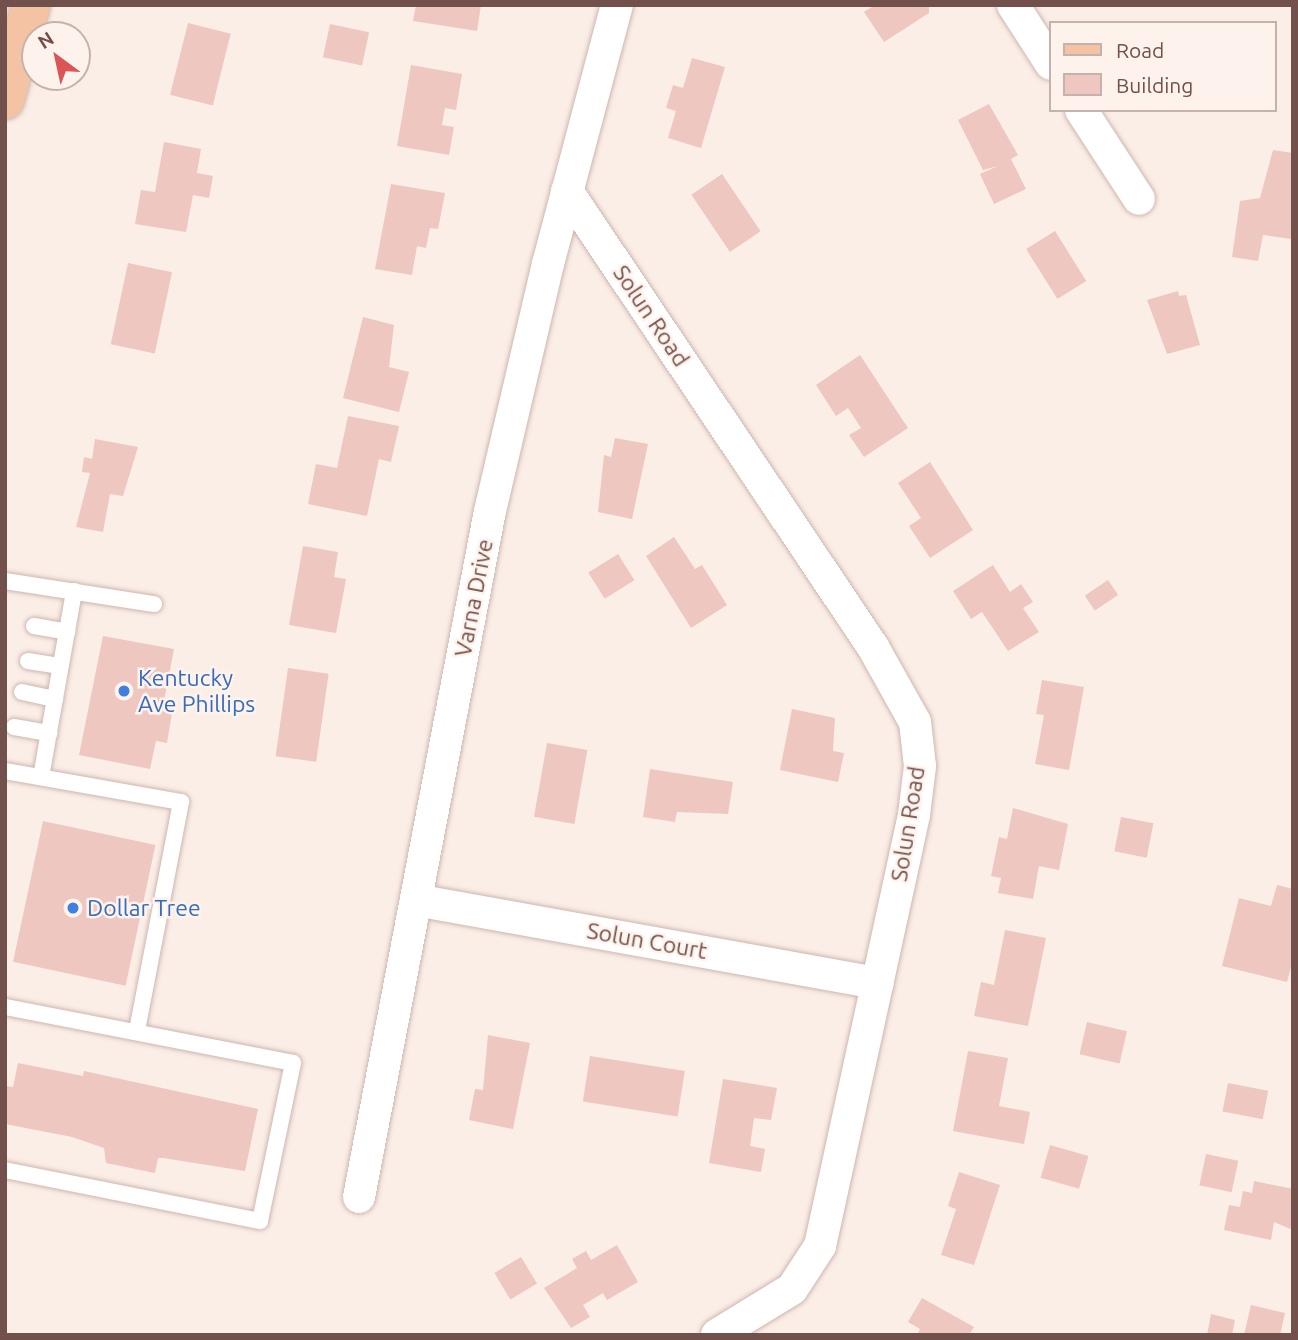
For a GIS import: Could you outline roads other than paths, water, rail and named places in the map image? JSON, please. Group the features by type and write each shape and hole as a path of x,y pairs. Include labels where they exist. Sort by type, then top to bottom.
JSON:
{"main road":[{"path":"5,100 31,5"}],"street":[{"name":"Varna Drive","path":"359,1197 490,511 567,191 617,5"},
{"path":"1013,5 1050,62"},
{"path":"1082,112 1139,199"},
{"name":"Solun Road","path":"567,191 873,647 915,722 920,766 914,815 820,1246 792,1289 717,1335"},
{"name":"Solun Court","path":"416,900 878,983"}],"lane":[{"path":"5,581 154,604"},
{"path":"41,777 74,591"},
{"path":"34,626 67,632"},
{"path":"28,660 61,666"},
{"path":"22,692 55,699"},
{"path":"14,727 49,733"},
{"path":"5,771 181,802 137,1031"},
{"path":"5,1007 293,1063 260,1221 5,1170"}],"place":[{"name":"Kentucky Ave Phillips","path":"124,691"},
{"name":"Dollar Tree","path":"73,908"}]}
